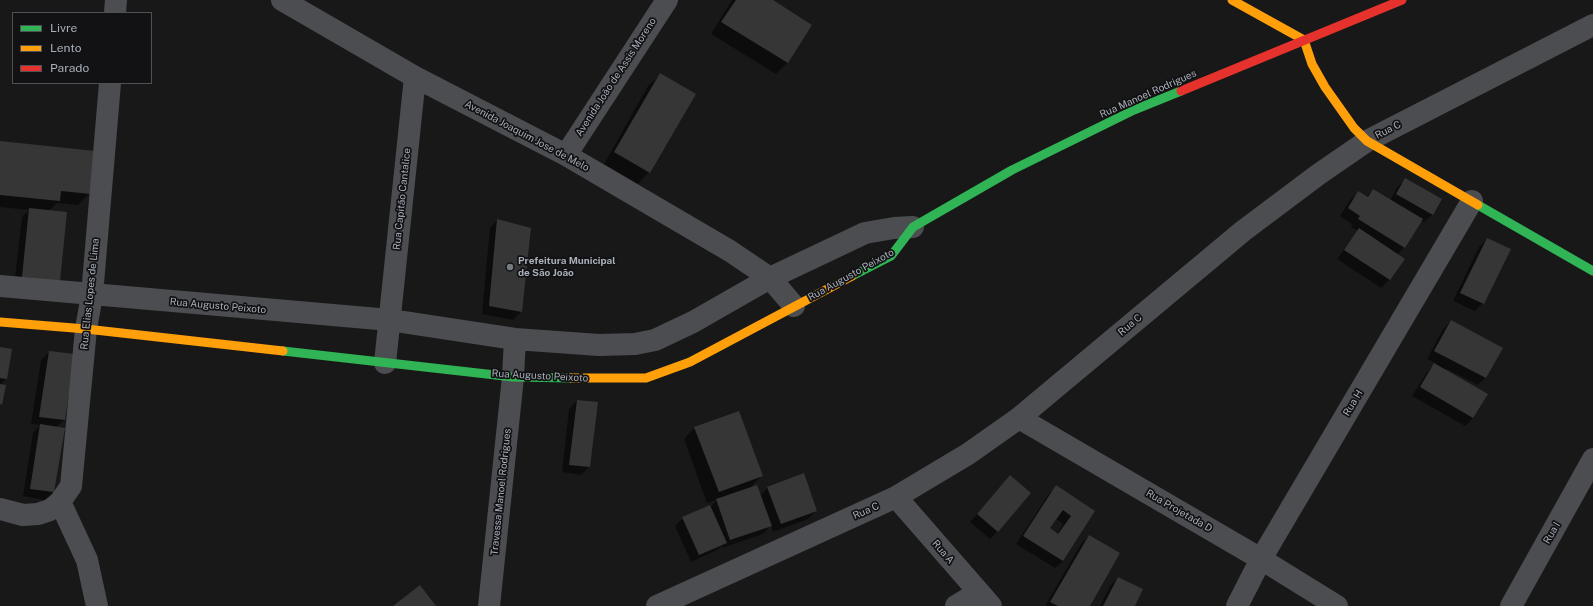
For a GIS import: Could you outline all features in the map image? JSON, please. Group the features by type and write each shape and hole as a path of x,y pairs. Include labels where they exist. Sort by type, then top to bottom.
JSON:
{"street":[{"path":"115,12 116,0"},
{"name":"Avenida Joaquim Jose de Melo","path":"282,0 415,78 566,155 730,251 770,278 794,306"},
{"name":"Avenida João de Assis Moreno","path":"566,155 667,0"},
{"path":"1232,0 1304,40 1312,64 1325,87 1350,122 1367,141 1593,271"},
{"name":"Rua Manoel Rodrigues","path":"913,227 1012,170 1134,110 1402,0"},
{"name":"Rua C","path":"657,606 896,497 968,454 1019,418 1243,231 1319,174 1367,141 1593,26"},
{"name":"Rua Capitão Cantalice","path":"385,363 415,78"},
{"name":"Rua Elias Lopes de Lima","path":"0,509 23,515 38,514 50,510 60,502 71,486 86,329 92,295 110,84"},
{"name":"Rua H","path":"1237,606 1261,558 1472,201"},
{"name":"Rua Augusto Peixoto","path":"0,286 390,320 515,340 607,345 635,344 655,340 693,322 770,278 866,233 894,228 913,227"},
{"name":"Rua Augusto Peixoto","path":"0,322 86,329 513,377 618,379 646,378 690,362 891,256 898,249 913,227"},
{"name":"Travessa Manoel Rodrigues","path":"489,606 513,377 515,340"},
{"name":"Rua Projetada D","path":"1019,418 1261,558 1337,606"},
{"name":"Rua I","path":"1511,606 1593,459"},
{"name":"Rua A","path":"896,497 985,599"},
{"path":"60,502 87,560 96,606"},
{"path":"956,606 985,599"}],"building":[{"path":"736,0 773,0 812,25 788,63 721,22"},
{"path":"660,73 696,94 650,173 614,152"},
{"path":"0,141 95,151 91,194 61,191 60,201 0,195"},
{"path":"1405,178 1442,199 1433,215 1396,194"},
{"path":"1373,189 1423,219 1405,248 1358,219 1360,216 1348,208 1358,191 1368,197"},
{"path":"29,208 67,212 60,281 22,277"},
{"name":"Prefeitura Municipal de São João","path":"497,219 531,228 522,312 489,306"},
{"path":"1359,228 1405,259 1390,280 1344,250"},
{"path":"1487,238 1511,249 1484,304 1460,293"},
{"path":"1451,320 1503,348 1486,378 1434,351"},
{"path":"0,347 12,349 7,379 0,378"},
{"path":"49,351 75,354 65,420 39,417"},
{"path":"1434,363 1488,394 1473,418 1420,387"},
{"path":"0,384 6,385 2,405 0,404"},
{"path":"577,400 598,402 590,467 569,465"},
{"path":"739,411 763,476 719,492 694,427"},
{"path":"40,424 65,428 54,492 30,489"},
{"path":"804,473 817,511 781,524 767,487"},
{"path":"1010,475 1031,493 998,532 977,514"},
{"path":"757,485 772,526 730,540 716,499"},
{"path":"1056,485 1095,511 1063,561 1023,536","holes":["1063,510 1071,516 1058,534 1050,528"]},
{"path":"710,505 727,543 699,555 682,517"},
{"path":"1089,535 1120,553 1090,606 1058,606 1050,602"},
{"path":"1118,577 1143,589 1135,606 1103,606"},
{"path":"420,585 436,606 393,606"}],"traffic: fast":[{"path":"852,276 891,256 913,227 1012,170 1134,110 1181,91"},
{"path":"1478,205 1593,271"},
{"path":"283,351 513,377 571,378"}],"traffic: slow":[{"path":"1232,0 1304,40"},
{"path":"1304,40 1312,64 1325,87 1354,128 1367,141 1478,205"},
{"path":"571,378 646,378 690,362 852,276"},
{"path":"0,322 86,329 283,351"}],"traffic: jam":[{"path":"1181,91 1402,0"}],"place":[{"name":"Prefeitura Municipal de São João","path":"510,267"}]}
